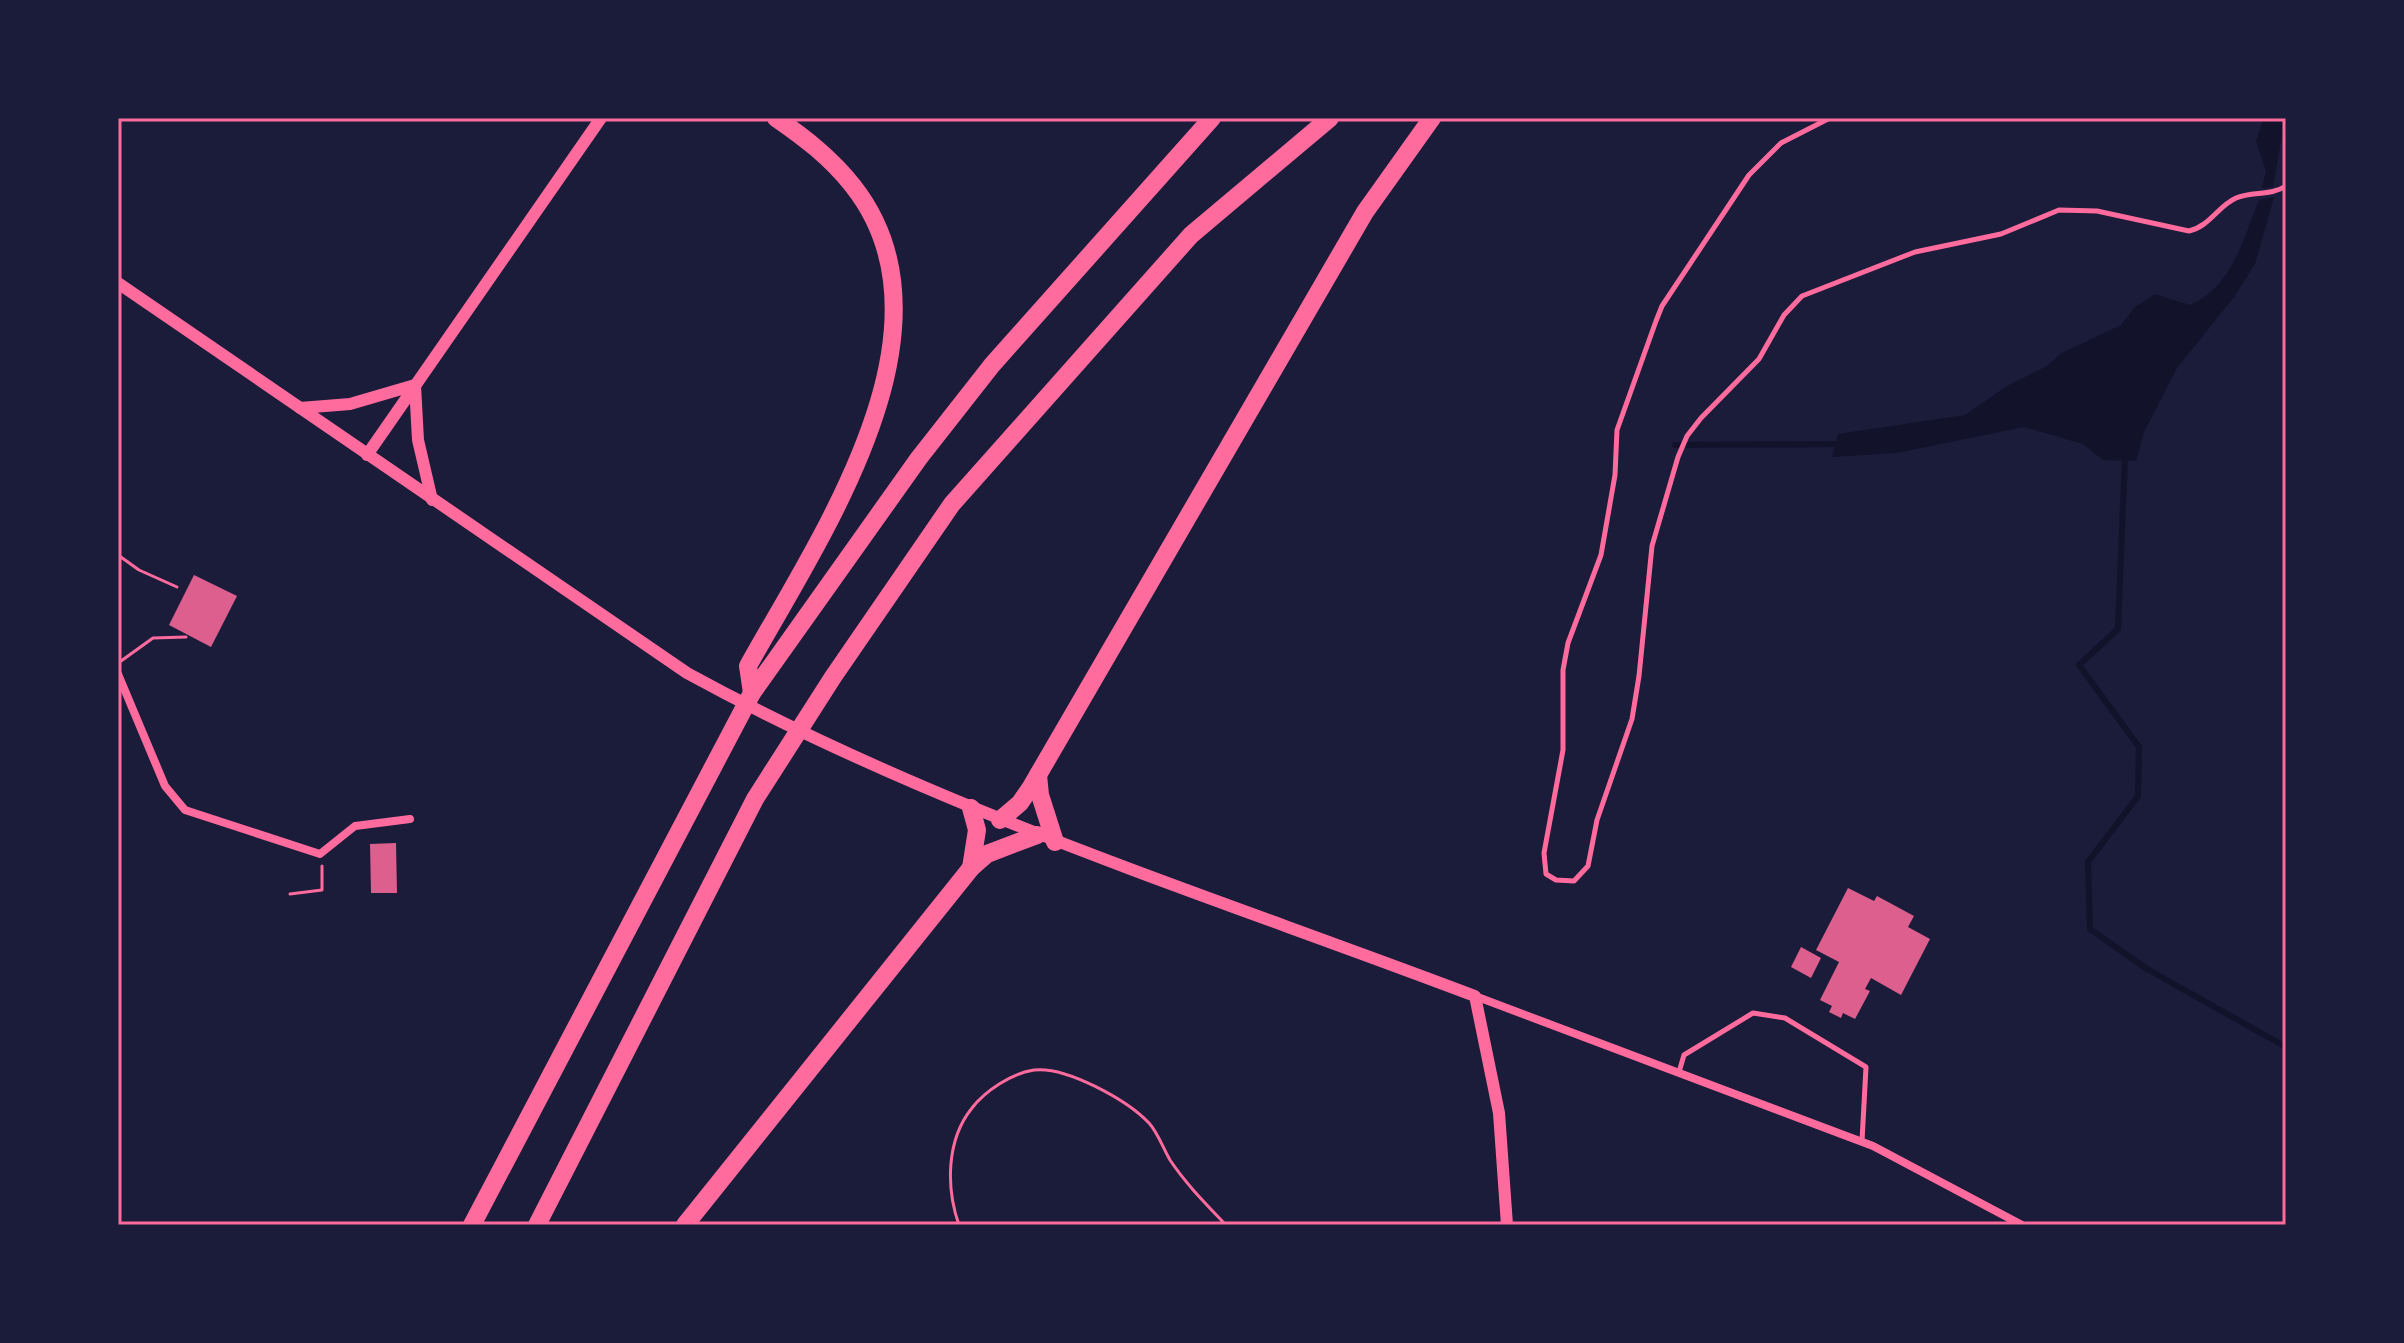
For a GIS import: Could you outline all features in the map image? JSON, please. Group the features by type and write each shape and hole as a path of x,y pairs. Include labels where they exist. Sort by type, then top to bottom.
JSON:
{"highway":[{"path":"752,693 748,666 849,481 883,389 895,315 887,253 866,205 831,160 776,118"},
{"path":"472,1225 752,693 910,470 992,365 1212,118"},
{"path":"537,1225 755,799 833,677 952,504 1191,235 1330,118"},
{"path":"1000,820 1020,803 1038,775 1365,212 1432,118"},
{"path":"1038,775 1040,795 1055,842"},
{"path":"971,808 977,830 971,868"},
{"path":"685,1225 971,868 987,854 1037,835"}],"street":[{"path":"367,455 601,118"},
{"path":"118,283 687,673 775,721 1055,842 1119,862 1862,1141 2022,1225"},
{"path":"300,408 350,404 415,385"},
{"path":"415,385 418,440 432,500"},
{"path":"118,674 165,786 185,810 320,854 355,826 410,819"},
{"path":"1475,996 1499,1113 1507,1225"}],"lane":[{"path":"1830,118 1781,143 1749,175 1662,306 1627,400 1617,430 1615,475 1601,555 1574,618 1563,670 1563,750 1543,865 1546,874 1556,880 1574,881 1588,866 1597,820 1632,719 1652,546 1678,457 1687,436 1759,359 1784,315 1802,296 1915,252 2001,234 2059,210 2097,211 2189,231 2200,228 2235,198 2278,191 2286,186"},
{"path":"1679,1072 1684,1055 1753,1013 1785,1018 1866,1067 1862,1141"}],"path":[{"path":"118,555 139,570 177,587"},
{"path":"118,663 153,638 186,637"},
{"path":"290,894 322,890 320,854"},
{"path":"959,1225 950,1173 956,1138 966,1116 980,1097 1007,1080 1033,1070 1099,1088 1126,1103 1150,1124 1186,1181 1226,1225"}],"shaded area":[{"path":"2264,118 2283,118 2284,124 2273,187 2262,188 2266,171 2256,141"},
{"path":"2274,197 2255,264 2234,297 2177,368 2144,432 2136,461 2103,460 2083,444 2024,427 1896,453 1832,457 1838,434 1965,415 2007,386 2047,366 2060,354 2121,325 2135,307 2155,294 2190,305 2204,297 2216,287 2234,261 2259,200"}],"building":[{"path":"194,575 237,596 211,647 169,625"},
{"path":"396,843 397,893 371,893 370,844"},
{"path":"1848,888 1874,901 1877,896 1914,916 1908,927 1930,939 1901,995 1871,978 1865,989 1870,991 1855,1019 1843,1013 1841,1018 1829,1012 1832,1006 1820,1000 1839,962 1816,950"},
{"path":"1801,947 1821,958 1811,978 1791,967"}],"waterway":[{"path":"1675,445 1840,444"},
{"path":"2125,456 2118,629 2079,665 2139,747 2138,796 2088,862 2090,929 2147,969 2286,1047"}]}
